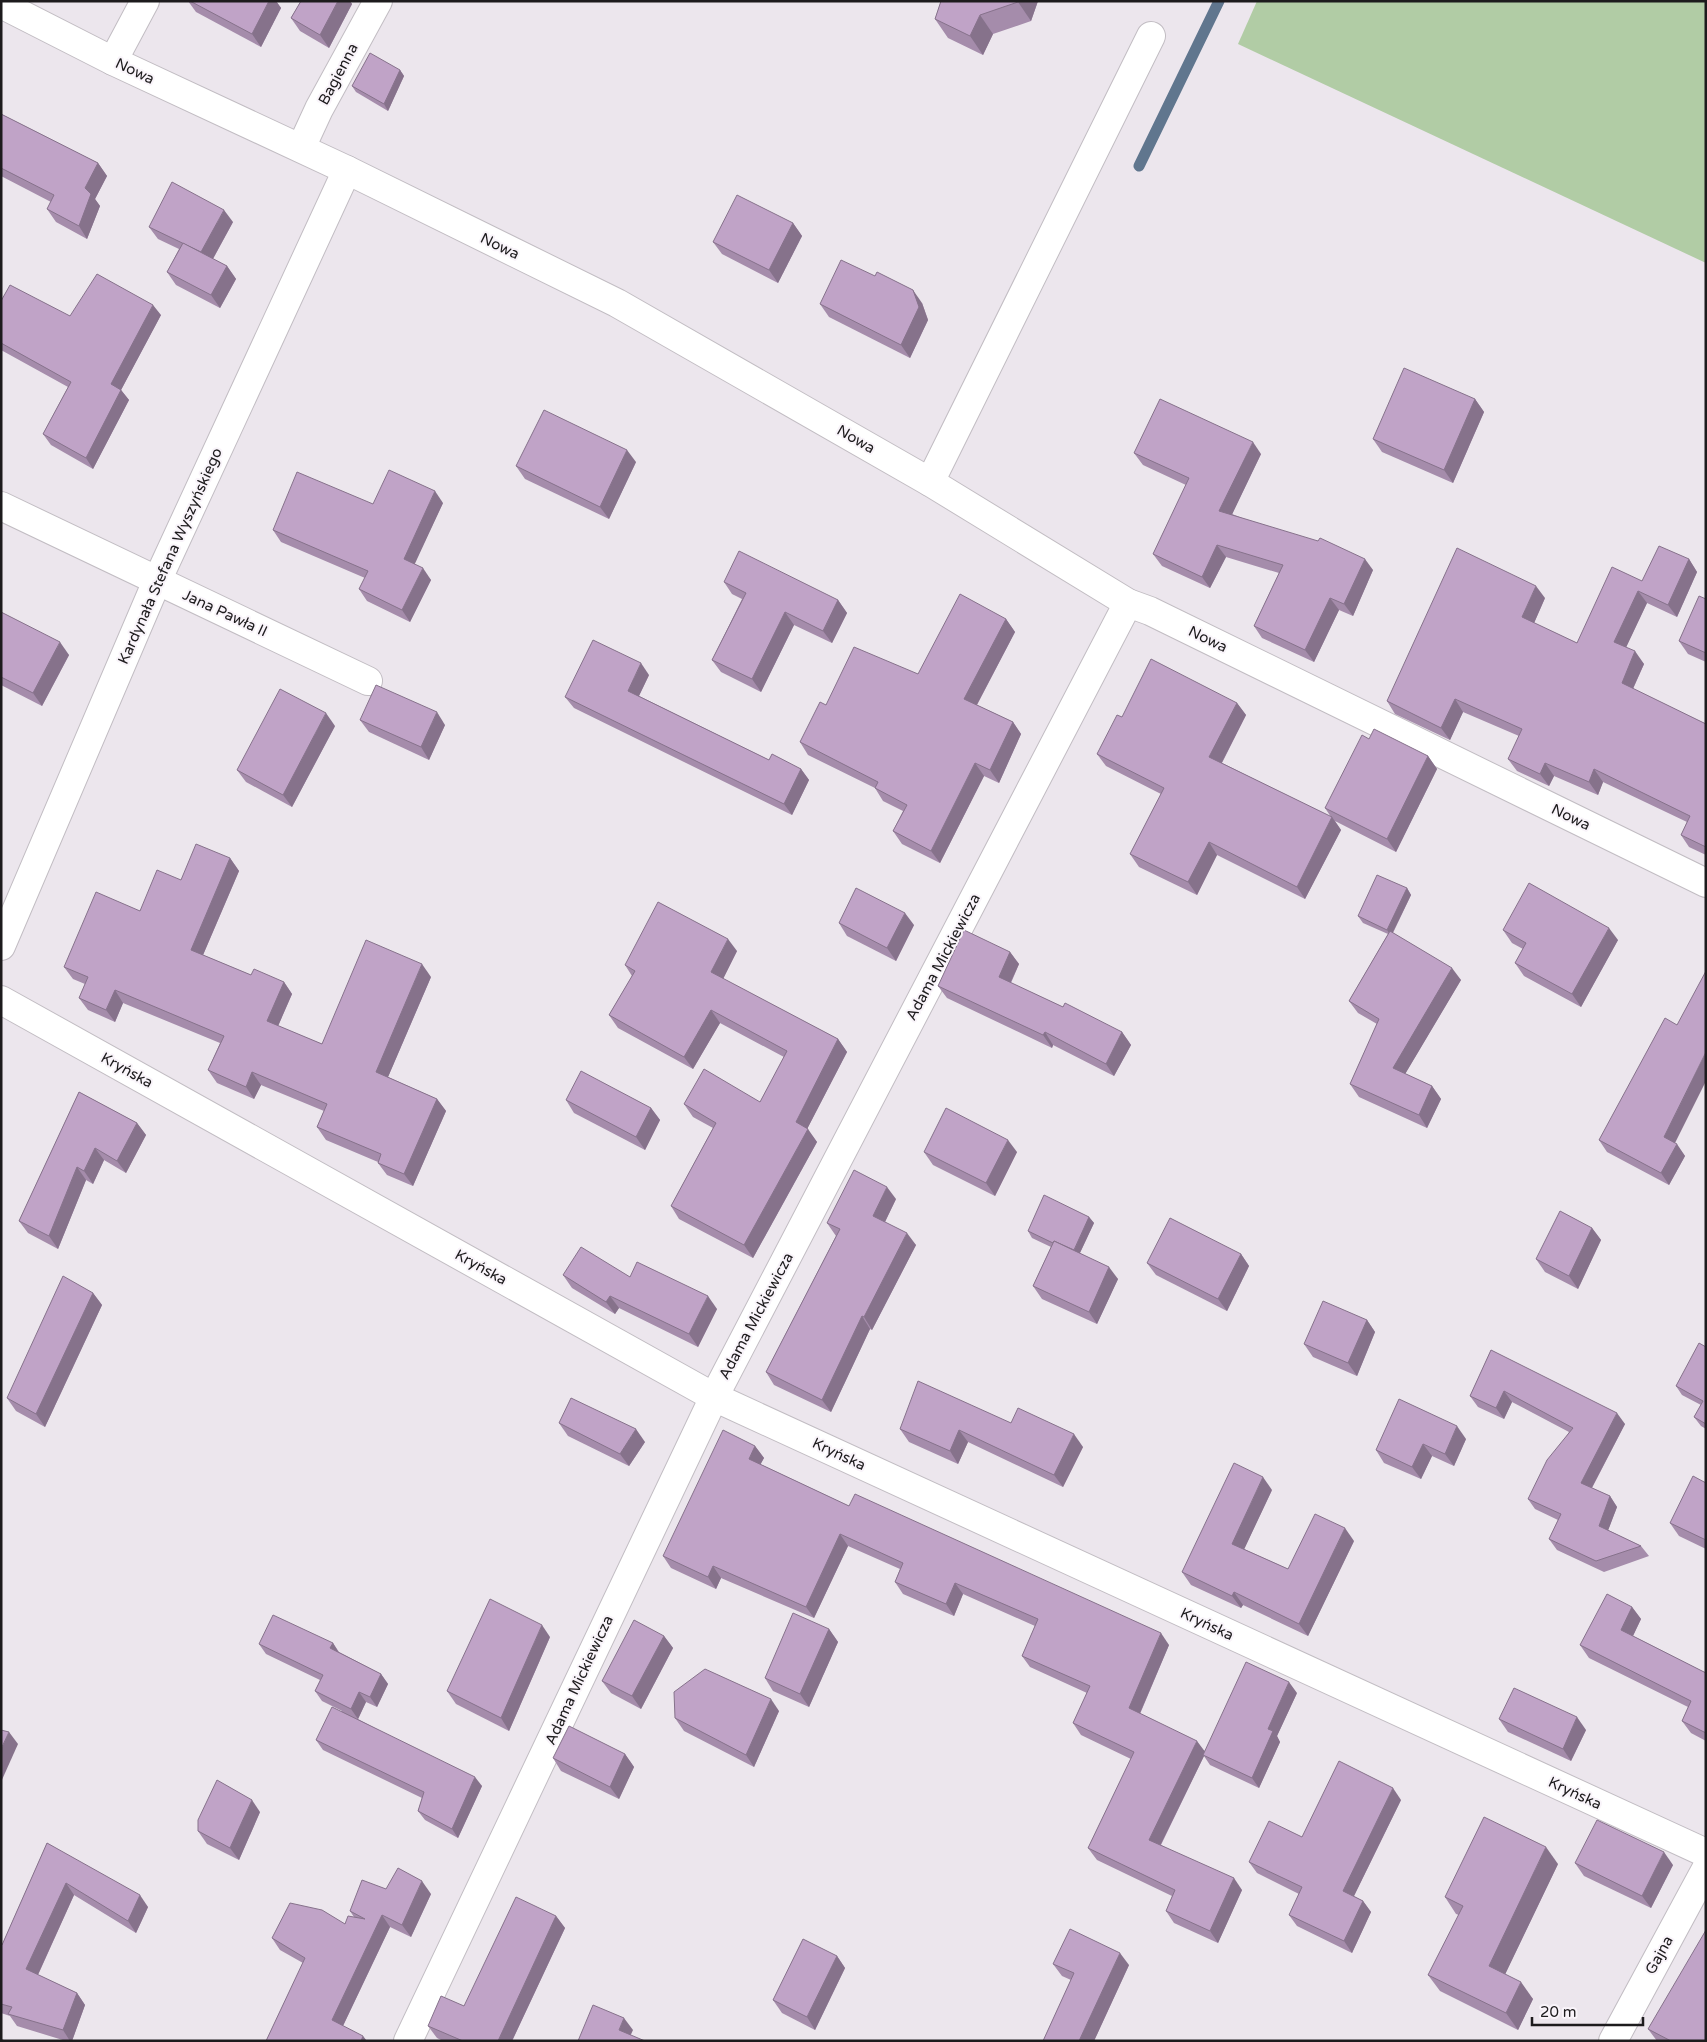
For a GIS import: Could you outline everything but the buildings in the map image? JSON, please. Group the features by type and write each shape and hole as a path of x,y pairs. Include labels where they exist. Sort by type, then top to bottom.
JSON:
{"street":[{"path":"113,61 145,1"},
{"name":"Bagienna","path":"301,148 319,109 378,1"},
{"name":"Nowa","path":"1,4 113,61 347,170 617,303 930,482 1128,603 1150,611 1706,883"},
{"path":"930,482 1151,36"},
{"name":"Kardynała Stefana Wyszyńskiego","path":"1,946 157,580 347,170"},
{"name":"Jana Pawła II","path":"1,506 368,681"},
{"name":"Adama Mickiewicza","path":"408,2041 714,1397 1128,603"},
{"name":"Kryńska","path":"1,1000 714,1397 1704,1871"},
{"name":"Gajna","path":"1613,2041 1704,1871"}],"green space":[{"path":"1257,1 1706,1 1706,263 1238,44"}],"waterway":[{"path":"1139,166 1219,1"}]}
